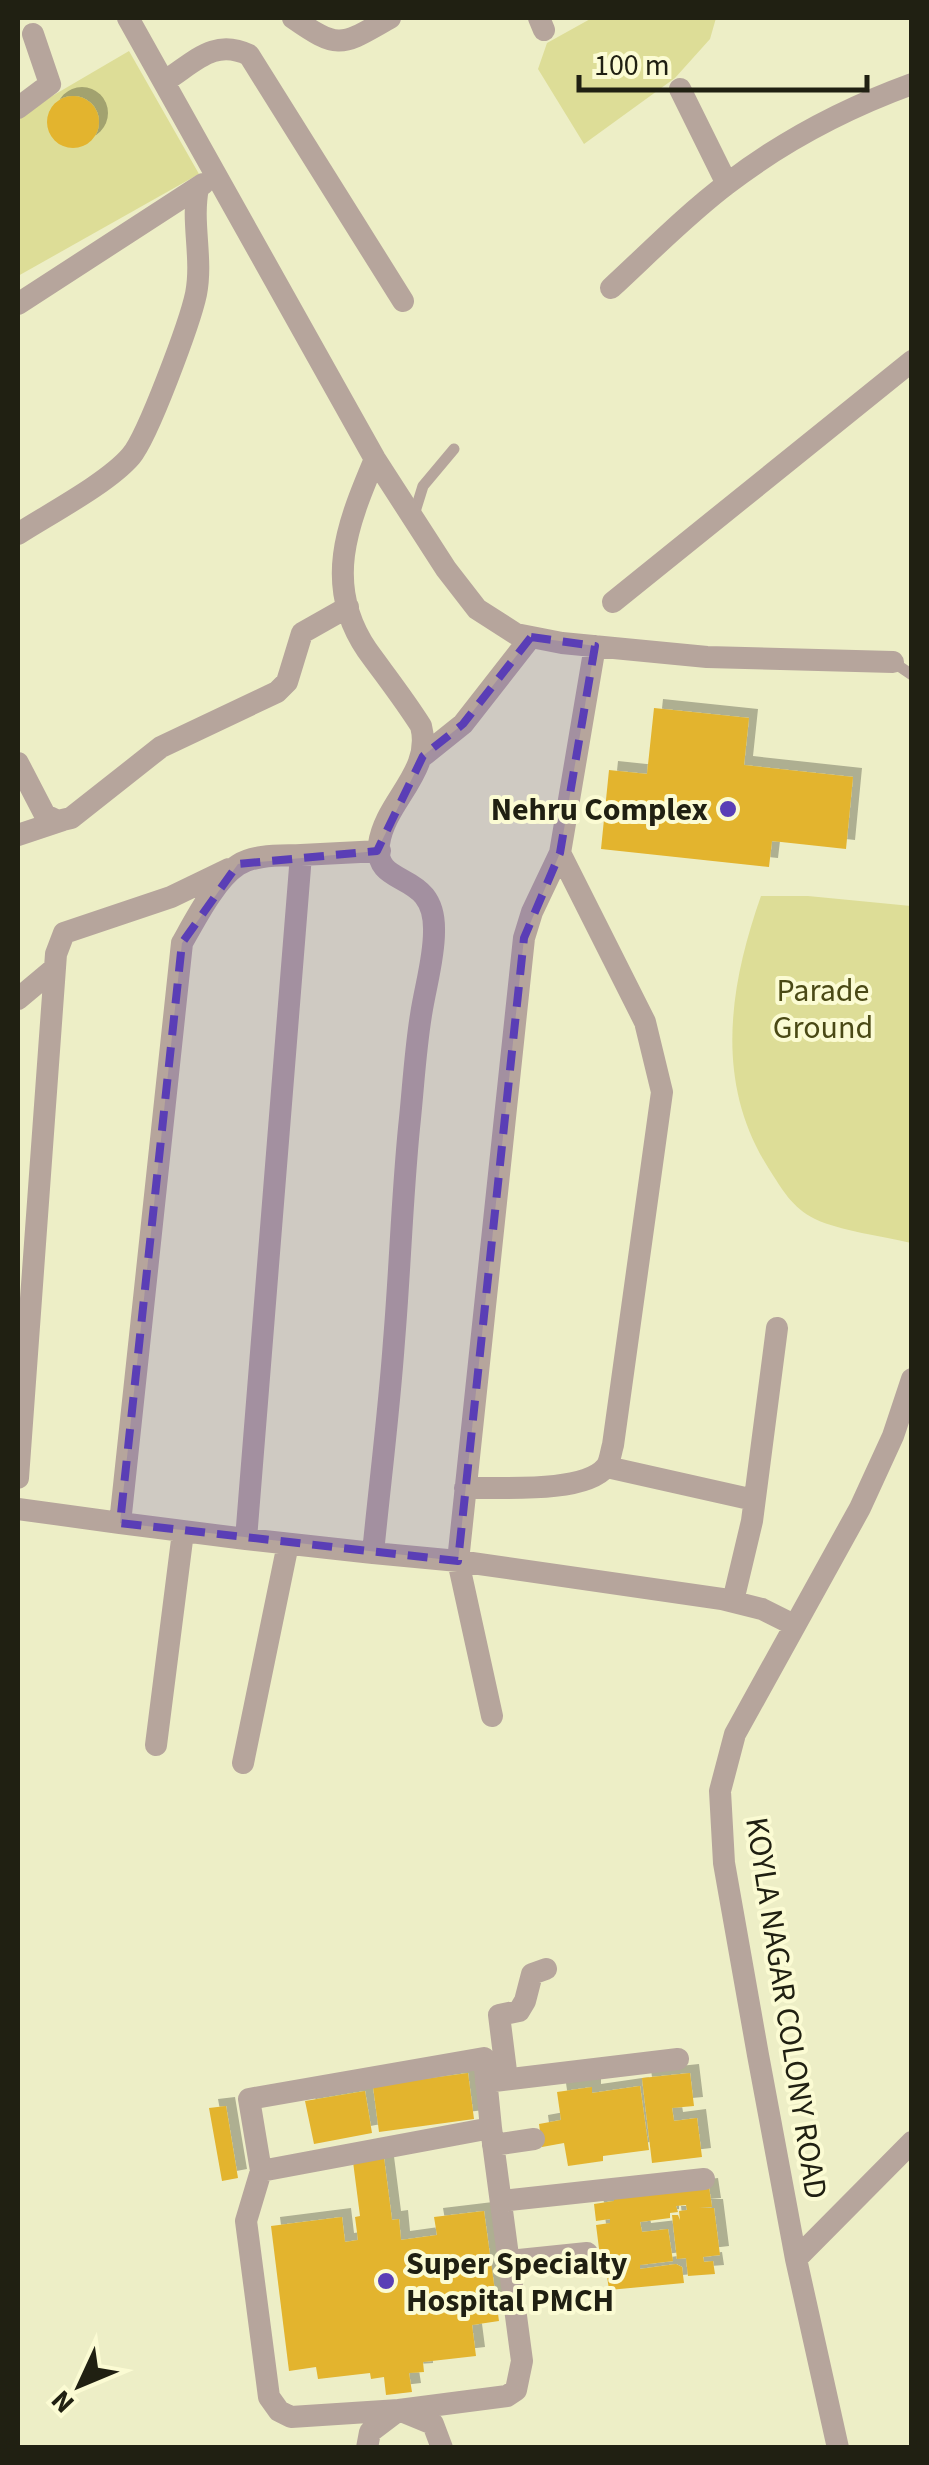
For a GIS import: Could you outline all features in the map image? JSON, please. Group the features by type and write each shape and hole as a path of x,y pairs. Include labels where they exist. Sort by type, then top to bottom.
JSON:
{"street":[{"path":"128,18 374,459 446,570 478,609 516,634 595,646 707,657 905,664"},
{"path":"293,18 322,38 337,42 390,18"},
{"path":"18,108 50,84 33,34"},
{"path":"165,81 220,46 249,55 403,300"},
{"path":"611,288 727,184 814,127 912,84"},
{"path":"680,89 727,184"},
{"path":"18,304 218,174"},
{"path":"18,534 116,469 131,456 144,434 196,296 199,250 194,214 198,188"},
{"path":"613,602 912,361"},
{"path":"373,1553 416,1058 434,935 434,911 428,897 388,872 380,860 388,818 422,756 421,726 352,624 340,572 342,548 374,459"},
{"path":"18,834 71,818 161,746 278,692 287,682 302,634 348,607"},
{"path":"422,756 463,724 531,637"},
{"path":"492,1716 458,1561 524,938 560,853 595,646"},
{"path":"18,763 45,815 58,821 71,818"},
{"path":"18,1478 55,968 64,932 171,896 238,864 270,856 380,851"},
{"path":"466,1488 564,1485 589,1479 607,1466 613,1445 662,1092 645,1022 560,853"},
{"path":"246,1539 301,855"},
{"path":"182,943 211,896 238,864"},
{"path":"120,1523 182,943 171,896"},
{"path":"18,999 55,968"},
{"path":"732,1601 747,1548 777,1328"},
{"name":"KOYLA NAGAR COLONY ROAD","path":"838,2448 796,2258 724,1862 720,1792 736,1734 860,1508 893,1436 912,1379"},
{"path":"607,1466 754,1500"},
{"path":"18,1508 183,1532 458,1561 732,1601 762,1608 794,1625"},
{"path":"156,1744 183,1532"},
{"path":"243,1763 288,1544"},
{"path":"497,2080 484,2058 250,2099 261,2171 246,2221 269,2398 280,2411 291,2417 399,2410 507,2396 516,2390 522,2360 492,2137 497,2080 499,2015 519,2011 526,2001 532,1974 546,1969"},
{"path":"497,2080 678,2059"},
{"path":"261,2171 492,2137 534,2139"},
{"path":"796,2258 912,2142"},
{"path":"501,2201 704,2179"},
{"path":"508,2261 587,2253"},
{"path":"367,2448 370,2432 399,2410"},
{"path":"399,2410 433,2424 442,2448"}],"lane":[{"path":"412,519 424,486 454,450"},
{"path":"394,492 424,486"}],"highlighted area":[{"path":"531,637 595,646 560,853 524,938 458,1561 120,1523 182,943 238,864 377,851 423,756 463,724"}],"green space":[{"path":"592,18 716,18 710,39 675,78 584,144 538,69 547,43"},
{"path":"129,51 199,174 18,276 18,116"},
{"name":"Parade Ground","path":"761,896 808,896 911,906 911,1243 837,1227 807,1215 783,1191 752,1136 740,1103 732,1034 741,965"}],"building":[{"path":"73,96 91,104 99,122 91,140 73,148 55,140 47,122 55,104"},
{"name":"Nehru Complex","path":"654,708 749,718 744,765 853,777 846,849 772,841 769,867 601,849 609,770 647,774"},
{"path":"468,2073 474,2119 379,2132 373,2086"},
{"path":"690,2073 694,2106 672,2108 674,2121 697,2118 702,2157 652,2163 642,2078"},
{"path":"640,2086 649,2150 603,2156 603,2161 568,2166 564,2143 542,2147 539,2124 561,2120 557,2092 592,2087 592,2093"},
{"path":"365,2091 372,2133 314,2144 305,2101"},
{"path":"226,2106 238,2178 222,2181 209,2108"},
{"name":"Super Specialty Hospital PMCH","path":"383,2150 392,2220 399,2219 401,2240 437,2235 434,2217 484,2211 499,2321 472,2325 476,2356 423,2362 424,2372 409,2373 412,2392 386,2395 384,2377 371,2379 370,2373 318,2379 316,2367 289,2371 271,2226 342,2217 345,2242 358,2240 355,2217 360,2216 352,2154"},
{"path":"709,2187 712,2207 699,2208 714,2208 720,2255 703,2257 704,2262 713,2261 715,2274 688,2276 686,2258 677,2259 672,2215 678,2215 680,2220 679,2211 687,2210 686,2205 676,2206 678,2212 670,2213 670,2218 640,2222 642,2232 668,2229 673,2261 640,2265 640,2269 676,2264 682,2267 684,2283 609,2290 607,2276 619,2274 617,2270 602,2272 596,2225 610,2223 610,2219 596,2221 594,2204 614,2198"}],"place":[{"name":"Nehru Complex","path":"728,809"},
{"name":"Super Specialty Hospital PMCH","path":"386,2281"}]}
